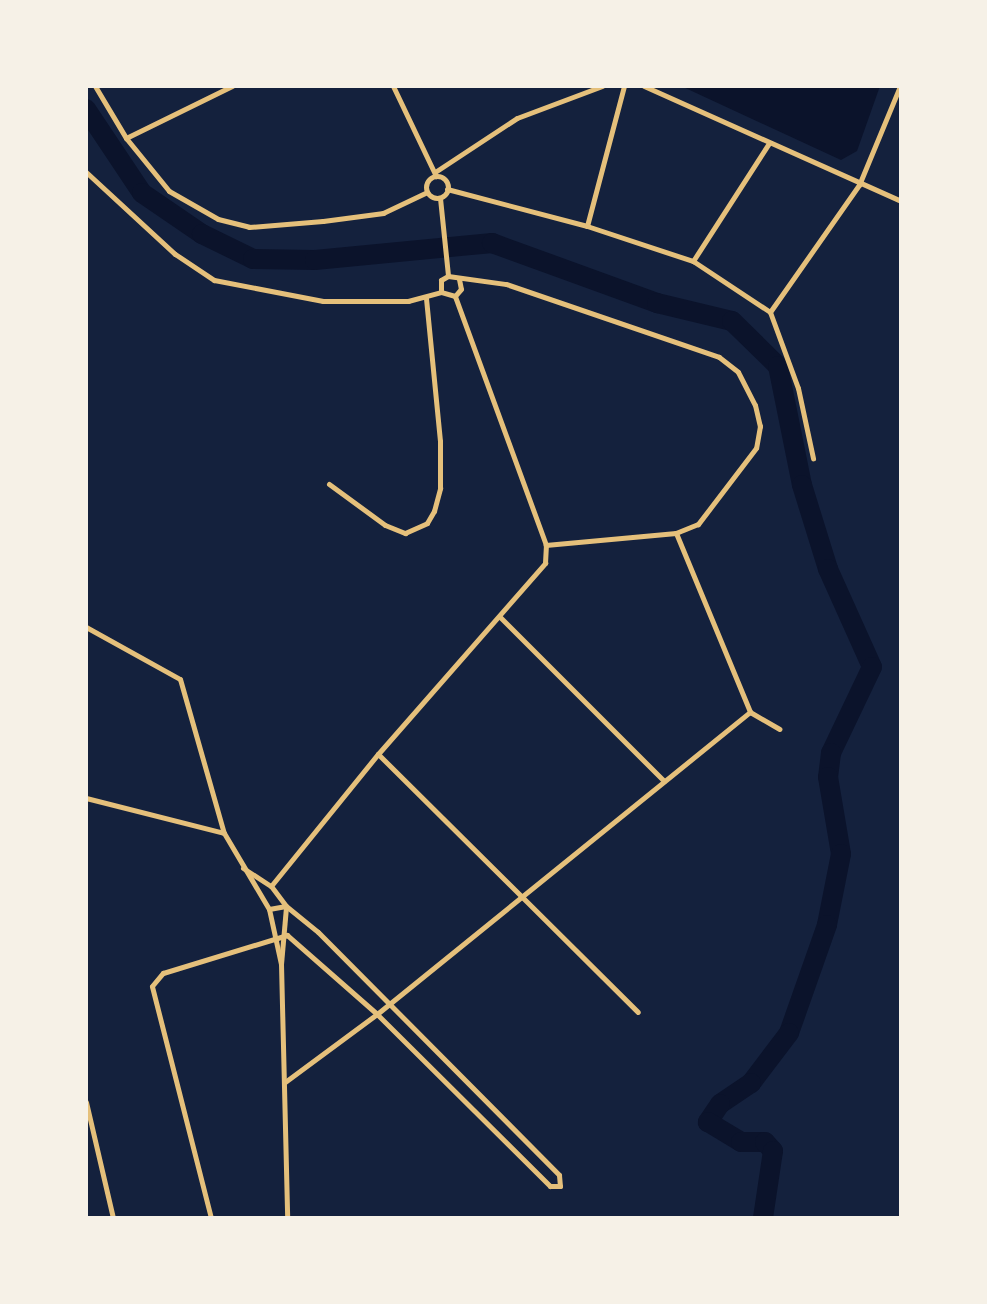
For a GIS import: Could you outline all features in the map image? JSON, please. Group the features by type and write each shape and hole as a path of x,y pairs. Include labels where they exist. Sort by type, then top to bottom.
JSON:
{"street":[{"path":"95,86 126,138 183,201 249,227 383,213 427,192"},
{"path":"126,138 232,86"},
{"path":"393,86 435,174 445,180 447,189"},
{"path":"427,192 427,182 435,174 517,118 602,86"},
{"path":"587,226 624,86"},
{"path":"644,86 859,185 901,201"},
{"path":"770,312 859,185 900,86"},
{"path":"693,261 769,143"},
{"path":"86,172 175,254 214,280 323,301 426,298 441,292 455,296"},
{"path":"447,189 587,226 693,261 770,312 798,388 813,458"},
{"path":"447,189 440,198 448,276"},
{"path":"427,192 440,198"},
{"path":"441,292 441,280 448,276 479,278 558,300 688,345 738,372 760,426 756,448 711,511 698,524 676,533 546,545"},
{"path":"455,296 461,289 459,279"},
{"path":"271,886 378,754 540,571 546,545 455,296"},
{"path":"329,484 385,525 405,533 427,523 434,511 440,488 440,441 426,298"},
{"path":"676,533 750,712 780,729"},
{"path":"500,617 664,781"},
{"path":"86,627 180,679 224,833 269,909 271,936 281,964"},
{"path":"285,1082 377,1014 750,712"},
{"path":"378,754 638,1012"},
{"path":"86,798 224,833"},
{"path":"211,1218 152,986 163,973 271,936 287,935 377,1014 550,1186 560,1186 559,1175 286,906 271,886 243,868"},
{"path":"269,909 286,906"},
{"path":"286,906 287,935 281,964 287,1218"},
{"path":"86,1102 113,1218"}],"water":[{"path":"681,86 880,86 857,151 841,160"}],"waterway":[{"path":"86,109 142,193 202,234 253,259 315,260 492,243 657,303 732,321 778,366 802,485 828,569 872,667 831,753 828,777 841,854 827,925 789,1033 751,1083 720,1104 708,1122 741,1142 765,1142 773,1151 763,1218"}]}
